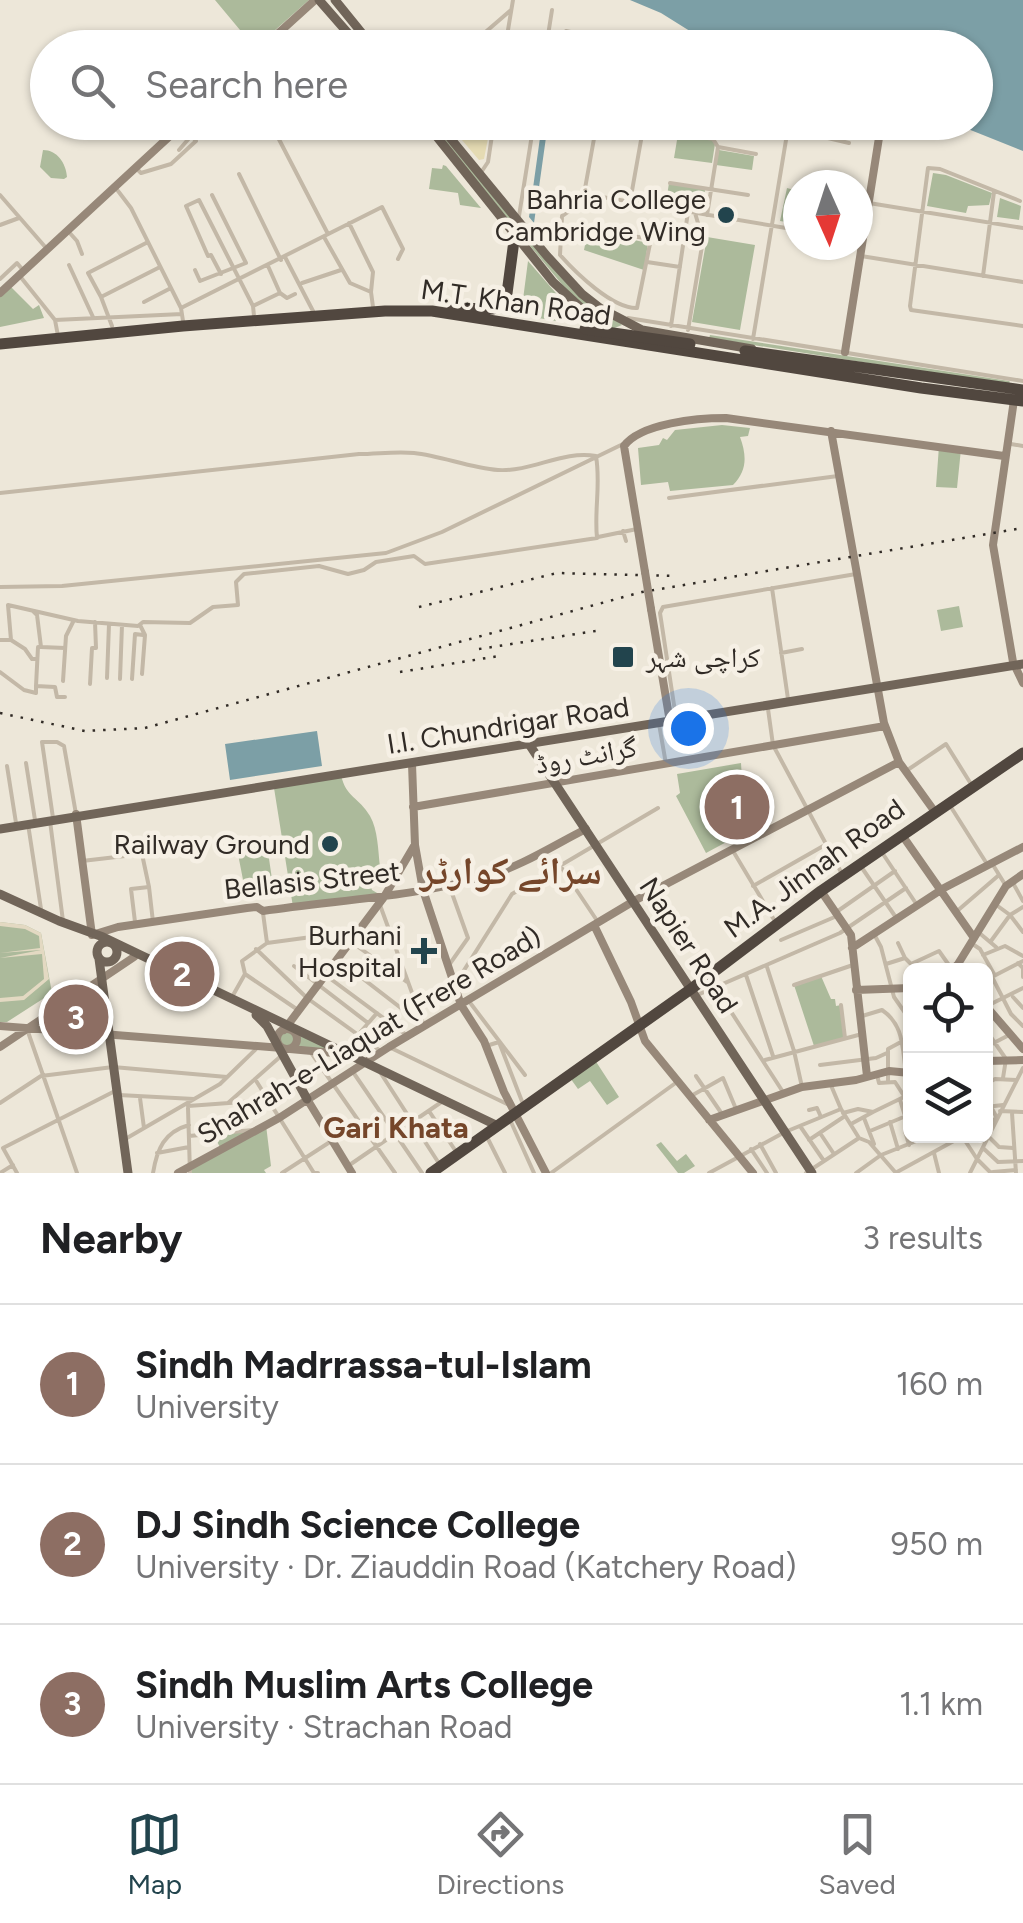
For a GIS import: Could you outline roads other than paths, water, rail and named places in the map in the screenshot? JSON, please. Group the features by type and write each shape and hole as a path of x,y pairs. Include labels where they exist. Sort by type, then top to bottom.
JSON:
{"highway":[{"path":"453,308 493,309 506,302 517,227"},
{"name":"M.T. Khan Road","path":"0,340 182,314 453,308 624,342 786,360 844,358 1017,391"},
{"name":"M.T. Khan Road","path":"56,329 432,311 690,344 954,393 1017,391"},
{"path":"786,360 871,376 874,372 844,358"},
{"path":"954,393 894,381 892,377 979,382"},
{"name":"M.A. Jinnah Road","path":"444,1163 638,1026 693,992 776,924 843,876 1023,754"}],"main road":[{"path":"317,0 344,30"},
{"path":"335,0 359,30"},
{"path":"441,140 582,294 627,325 704,336 786,360"},
{"path":"452,140 566,296 613,338 624,342"},
{"name":"I.I. Chundrigar Road","path":"0,827 412,764 1018,663"},
{"name":"I.I. Chundrigar Road","path":"767,704 877,686"},
{"name":"I.I. Chundrigar Road","path":"76,816 529,743"},
{"name":"Napier Road","path":"529,743 810,1172"},
{"name":"I.I. Chundrigar Road","path":"0,827 32,822"},
{"path":"0,896 93,934 231,1000 280,1032 346,1054 445,1100 512,1114"},
{"path":"98,955 112,961 118,927"},
{"path":"93,934 128,1173"},
{"path":"98,955 101,944 114,944 134,958 231,1000 280,1032"},
{"path":"280,1032 282,1050 307,1099"}],"street":[{"path":"283,30 317,0"},
{"path":"508,30 513,0"},
{"path":"488,30 511,10"},
{"path":"549,30 552,10"},
{"path":"0,293 167,140"},
{"path":"179,150 187,140"},
{"path":"136,168 141,173 170,164 195,140"},
{"path":"279,140 341,270 350,282 372,292"},
{"path":"480,174 488,162 491,140"},
{"path":"517,227 531,140"},
{"path":"593,140 584,194 579,204 562,216 558,252 593,287 633,309 640,304 654,224"},
{"path":"630,202 638,140"},
{"path":"707,215 718,148 714,140"},
{"path":"753,339 787,140"},
{"path":"839,140 849,143"},
{"path":"873,179 880,140"},
{"path":"718,148 756,154"},
{"path":"1020,201 929,168 920,212 911,310 1023,326"},
{"path":"239,174 313,311"},
{"path":"670,184 748,195"},
{"path":"115,187 131,208 182,314 239,280 382,207 403,249 398,259"},
{"path":"982,276 994,190"},
{"path":"195,270 200,280 246,262 212,194"},
{"path":"584,194 783,228"},
{"path":"0,195 47,249"},
{"path":"221,274 211,255 208,256 186,206 200,200 253,311 280,293"},
{"path":"873,204 1023,228"},
{"path":"670,328 692,212"},
{"path":"688,330 703,240 692,212"},
{"path":"0,225 19,218"},
{"path":"349,224 373,272 374,307"},
{"path":"592,229 650,239"},
{"path":"68,231 78,241 82,254"},
{"path":"110,322 88,272 148,242"},
{"path":"873,258 1023,282"},
{"path":"844,358 860,260"},
{"path":"647,262 680,267"},
{"path":"0,279 17,264 56,329 93,317 110,322"},
{"path":"69,264 93,317"},
{"path":"268,266 280,293 287,298 295,294"},
{"path":"100,296 160,267"},
{"path":"300,284 314,276 331,276 341,270"},
{"path":"144,302 171,288"},
{"path":"582,294 626,318 704,336 753,339 1017,391"},
{"path":"1023,381 1017,391 1006,443 993,545 1023,684"},
{"path":"0,587 62,586 372,556 442,532 642,433 674,423 712,418 1004,456"},
{"path":"831,431 885,726 899,762 935,812"},
{"path":"1006,443 1023,446"},
{"path":"626,444 667,719"},
{"path":"0,493 359,454 411,452 496,470 523,468 568,454 596,456"},
{"path":"596,456 601,481 595,518 597,537"},
{"path":"668,498 838,476"},
{"path":"11,640 8,606 110,624 190,623 213,607 238,604 236,582 244,574 319,566 348,574 392,558 414,556 425,564 597,537 636,524"},
{"path":"623,531 626,541"},
{"path":"666,764 661,609 856,574"},
{"path":"772,588 788,699"},
{"path":"33,611 41,647"},
{"path":"62,680 66,636 74,620"},
{"path":"90,684 96,622"},
{"path":"107,678 110,624"},
{"path":"120,679 122,624"},
{"path":"140,624 142,674"},
{"path":"132,679 135,634 143,634"},
{"path":"0,640 11,640 37,659"},
{"path":"0,672 24,690 36,692 38,647 65,648"},
{"path":"781,653 802,649"},
{"path":"36,686 55,687 57,697 65,697"},
{"path":"767,704 773,746 843,876"},
{"name":"گرانٹ روڈ","path":"413,806 885,726"},
{"path":"63,924 42,742 64,746 93,934"},
{"path":"906,771 946,744 973,786"},
{"name":"Shahrah-e-Liaquat (Frere Road)","path":"178,1173 190,1171 279,1118 634,901 899,762"},
{"path":"26,763 42,915"},
{"path":"412,764 415,845 423,890 456,984 486,1046 534,1173"},
{"path":"6,766 16,823"},
{"path":"948,803 999,875 1023,900 991,941"},
{"path":"456,984 512,894 658,808"},
{"name":"Bellasis Street","path":"93,934 257,907 263,911 381,900 508,868 586,829"},
{"path":"902,835 974,937 986,963"},
{"path":"753,886 826,844"},
{"path":"123,1141 227,1078 280,1032 381,900 415,845"},
{"path":"852,948 989,862 1023,847"},
{"path":"880,850 918,905"},
{"path":"733,851 776,924"},
{"path":"82,862 142,854 153,922"},
{"path":"559,864 596,924 645,1041 752,1173"},
{"path":"860,865 898,919"},
{"path":"400,870 412,869 420,876"},
{"path":"781,940 836,914 894,871"},
{"path":"959,963 994,904 1009,884 1023,874"},
{"path":"956,912 999,875"},
{"path":"449,965 468,938 450,885"},
{"path":"136,924 131,889 148,887"},
{"path":"693,992 716,988 846,929 906,888"},
{"path":"822,891 846,929 852,948 865,1060 880,1076 895,1082 903,1094"},
{"path":"381,900 424,1026"},
{"path":"994,904 1022,929"},
{"path":"263,911 267,943"},
{"path":"298,1010 248,979 242,961 267,943 357,930"},
{"path":"874,934 894,996 903,1011"},
{"path":"974,937 991,941 996,947"},
{"path":"350,940 407,982"},
{"path":"898,943 910,963"},
{"path":"983,955 1005,946 1021,960 1023,974"},
{"path":"256,949 306,998 358,1035 512,1114"},
{"path":"913,963 939,951 950,963"},
{"path":"886,964 905,955"},
{"path":"0,1047 134,958"},
{"path":"336,958 424,1026"},
{"path":"993,975 1021,960"},
{"path":"767,965 802,1087"},
{"path":"794,985 853,965"},
{"path":"294,966 368,1023"},
{"path":"231,1000 245,974"},
{"path":"324,974 408,1036"},
{"path":"746,975 774,1056"},
{"path":"993,982 1020,1025"},
{"path":"716,988 783,1092"},
{"path":"856,990 903,988"},
{"path":"993,1002 1023,988"},
{"path":"1012,1014 1023,1010 1013,995"},
{"path":"464,1002 525,1074"},
{"path":"842,1005 845,1038"},
{"path":"859,1016 882,1010 900,1029 903,1053"},
{"path":"358,1035 377,1013"},
{"path":"993,1015 1022,1047"},
{"path":"0,1026 346,1054"},
{"path":"27,1029 77,1173"},
{"path":"228,1103 282,1050 296,1043 292,1031 280,1032"},
{"path":"764,1060 862,1034"},
{"path":"993,1045 1011,1034"},
{"path":"993,1039 1006,1059 1003,1078"},
{"path":"820,1065 865,1060 886,1053 903,1040"},
{"path":"486,1046 499,1042"},
{"path":"499,1042 512,1114 548,1173 677,1081"},
{"path":"310,1051 395,1173"},
{"path":"880,1076 886,1053"},
{"path":"993,1060 1023,1060"},
{"path":"0,1102 42,1076 113,1067 227,1078"},
{"path":"378,1068 412,1123 457,1173"},
{"path":"993,1127 1023,1068"},
{"path":"352,1072 422,1173"},
{"path":"708,1120 802,1087 903,1073"},
{"path":"696,1076 722,1114"},
{"path":"993,1081 1019,1076"},
{"path":"689,1096 724,1078 736,1110"},
{"path":"255,1079 315,1173"},
{"path":"830,1083 859,1138 876,1149 896,1173 950,1143"},
{"path":"17,1173 3,1148 117,1093 194,1098"},
{"path":"140,1096 144,1128"},
{"path":"850,1124 903,1098"},
{"path":"307,1099 350,1170 377,1146 445,1100"},
{"path":"188,1104 268,1100"},
{"path":"188,1104 190,1171"},
{"path":"993,1107 1023,1112"},
{"path":"809,1110 817,1108 821,1118"},
{"path":"709,1173 760,1144 821,1118 858,1108 872,1112"},
{"path":"429,1111 444,1163"},
{"path":"967,1143 990,1173 1016,1172 1020,1161 1012,1112"},
{"path":"809,1140 843,1113"},
{"path":"993,1113 998,1118"},
{"path":"864,1118 876,1149"},
{"path":"993,1120 998,1118"},
{"path":"870,1131 903,1121"},
{"path":"890,1122 898,1149"},
{"path":"153,1173 157,1153 172,1132 189,1125"},
{"path":"800,1126 824,1162"},
{"path":"189,1136 258,1130"},
{"path":"820,1132 834,1154"},
{"path":"486,1135 504,1173"},
{"path":"810,1172 859,1138"},
{"path":"282,1173 333,1140"},
{"path":"993,1141 999,1147 1018,1145"},
{"path":"856,1173 882,1155 914,1143"},
{"path":"970,1173 984,1143"},
{"path":"760,1144 776,1173"},
{"path":"157,1153 189,1146"},
{"path":"982,1148 994,1160 1020,1161"},
{"path":"751,1149 767,1173"},
{"path":"934,1152 939,1173"},
{"path":"0,1173 13,1165"},
{"path":"864,1167 868,1173"}],"water":[{"path":"630,0 1023,0 1023,151 993,139 993,30 688,30"},
{"path":"540,140 546,140 534,223 529,217"},
{"path":"317,731 322,766 230,780 225,744"}],"railway":[{"path":"0,713 85,731 145,728 642,592 1023,528"},
{"path":"419,607 557,573 675,576"},
{"path":"479,649 602,630"},
{"path":"400,672 499,656"}],"place":[{"name":"Bahria College Cambridge Wing","path":"726,215"},
{"name":"کراچی شہر","path":"623,657"},
{"name":"Sindh Madrrassa-tul-Islam","path":"737,807"},
{"name":"Railway Ground","path":"330,844"},
{"name":"Burhani Hospital","path":"424,951"},
{"name":"DJ Sindh Science College","path":"182,974"},
{"name":"Sindh Muslim Arts College","path":"76,1017"}],"district":[{"name":"سرائے کوارٹر","path":"511,871"},
{"name":"Gari Khata","path":"396,1128"}]}
